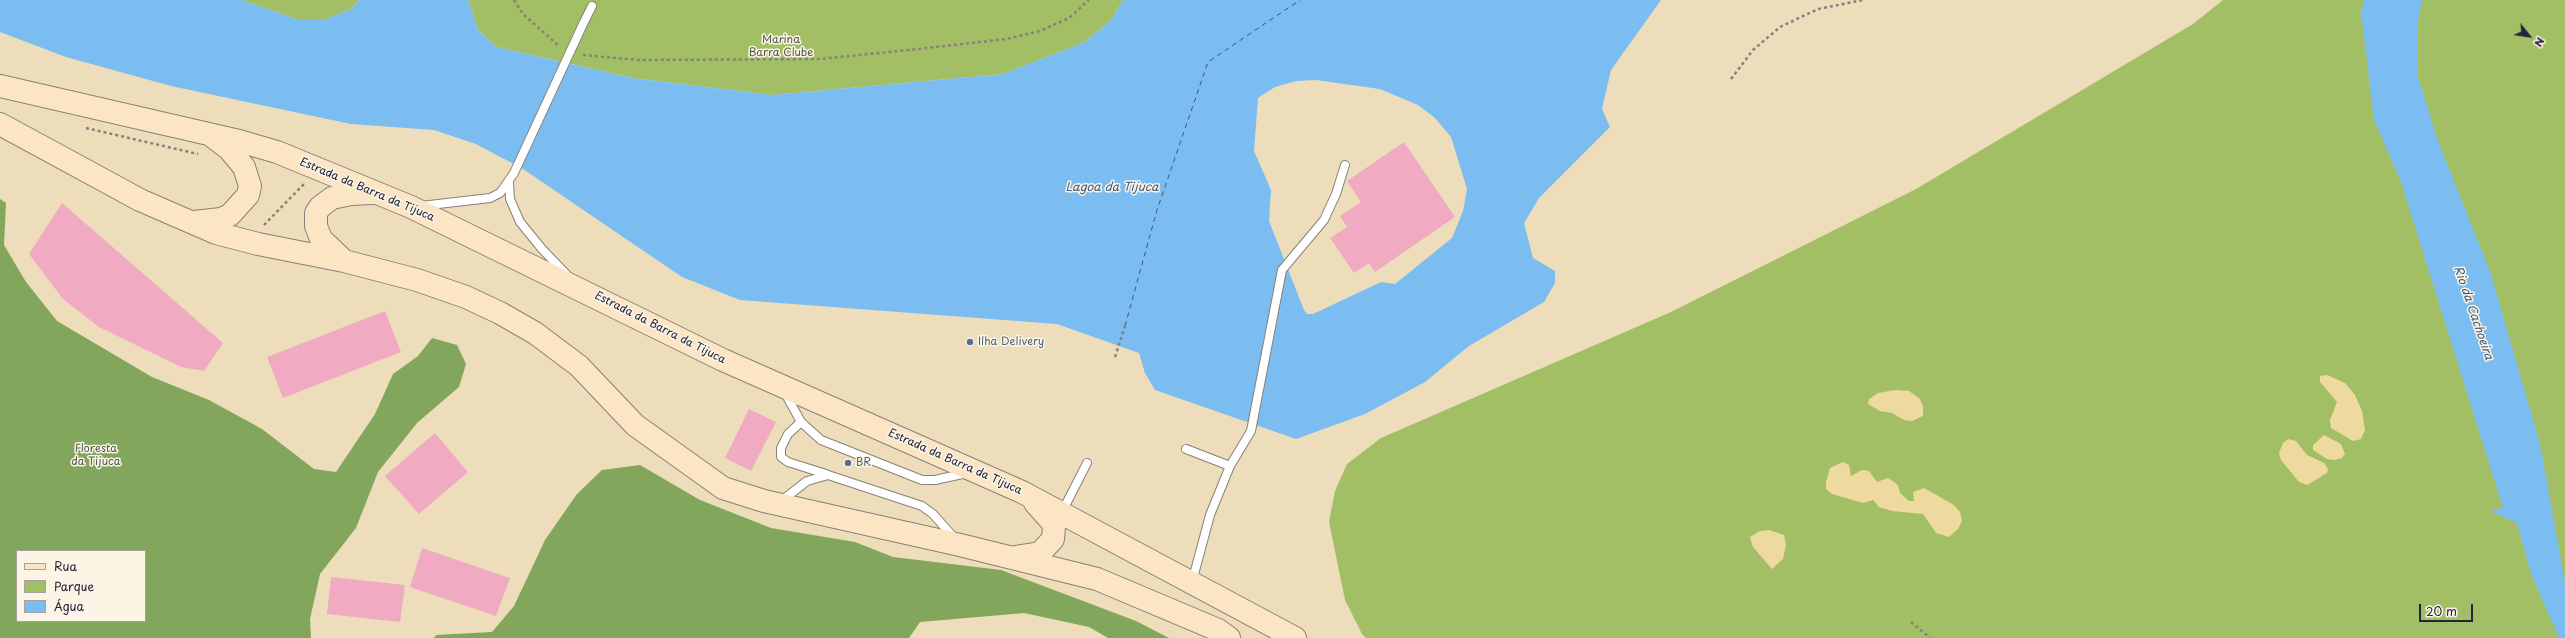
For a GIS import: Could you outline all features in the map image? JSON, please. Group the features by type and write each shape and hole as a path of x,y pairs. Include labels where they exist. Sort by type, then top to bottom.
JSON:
{"main road":[{"name":"Estrada da Barra da Tijuca","path":"0,86 208,134 277,152 410,207 580,288 723,360 973,472 1022,492 1295,638"},
{"path":"0,124 140,200 216,233 258,244 344,261 417,280 466,297 529,330 579,366 635,426 723,488 778,504 960,545 1097,579 1218,630 1229,638"},
{"path":"191,222 215,220 230,215 248,195 250,186 244,166 229,149 208,134"},
{"path":"344,261 321,239 315,221 316,213 326,202 340,196 377,193"},
{"path":"1006,557 1040,553 1053,539 1054,527 1048,516 1022,492"}],"lane":[{"path":"410,207 490,198 500,193 509,183 514,173 592,6"},
{"path":"1192,582 1210,515 1230,466 1251,431 1284,265 1324,220 1336,194 1345,165"},
{"path":"509,183 510,199 520,222 542,249 580,288"},
{"path":"779,384 801,422 821,440 914,478 935,480 973,472"},
{"path":"801,422 788,434 781,448 782,457 788,462 922,506 933,514 960,545"},
{"path":"1186,449 1230,466"},
{"path":"1062,513 1087,463"},
{"path":"778,504 807,480 828,475"}],"path":[{"path":"514,0 523,14 556,45 563,48"},
{"path":"578,53 586,56 638,60 820,59 911,50 1006,39 1040,31 1069,18 1089,0"},
{"path":"1731,79 1753,50 1780,27 1818,9 1863,0"},
{"path":"262,228 308,179"},
{"path":"1115,357 1125,326"},
{"path":"1911,622 1930,638"}],"green space":[{"path":"242,0 359,0 351,9 324,20 299,20"},
{"name":"Marina Barra Clube","path":"468,0 1123,0 1111,20 1085,42 1003,74 772,95 633,78 496,47 478,30"},
{"path":"2223,0 2565,0 2565,638 1366,638 1362,634 1345,600 1329,522 1335,491 1347,464 1381,438 1671,312 1916,189 2193,24"},
{"name":"Floresta da Tijuca","path":"0,199 6,203 4,245 26,282 57,321 152,377 209,400 262,429 314,469 336,472 375,414 393,374 418,356 432,338 457,345 466,364 459,387 417,423 378,472 356,528 320,574 310,619 311,638 0,638"},
{"path":"640,465 700,500 771,528 855,542 893,557 1001,570 1136,621 1169,638 1108,638 1089,627 1024,613 920,622 909,638 434,638 436,635 492,632 514,606 545,540 577,494 602,470"}],"sand":[{"path":"2327,375 2345,383 2355,395 2362,411 2365,430 2361,439 2353,441 2331,428 2330,420 2337,402 2320,382 2320,376"},
{"path":"1896,390 1909,391 1920,399 1923,406 1923,416 1912,421 1904,420 1892,413 1880,411 1868,404 1869,399 1878,393"},
{"path":"2324,435 2341,444 2345,454 2342,458 2335,460 2327,459 2313,450 2313,445"},
{"path":"2288,439 2296,441 2307,455 2324,463 2328,469 2327,473 2307,485 2299,482 2281,460 2279,453 2283,443"},
{"path":"1843,462 1849,465 1851,476 1862,470 1869,471 1877,482 1888,478 1898,485 1900,493 1909,501 1914,501 1913,492 1924,488 1954,505 1960,512 1962,521 1958,529 1949,537 1936,533 1923,514 1892,511 1879,507 1873,500 1863,503 1832,494 1826,489 1826,482 1830,468"},
{"path":"1769,530 1784,535 1786,545 1783,559 1772,569 1753,547 1750,537 1760,531"}],"water":[{"name":"Lagoa da Tijuca","path":"0,0 242,0 299,20 324,20 351,9 359,0 468,0 478,30 496,47 633,78 772,95 1003,74 1085,42 1111,20 1123,0 1661,0 1611,70 1602,109 1610,127 1539,198 1524,223 1533,258 1555,271 1555,283 1544,302 1469,346 1425,382 1365,414 1296,439 1155,390 1145,373 1139,353 1057,324 740,300 682,277 523,169 476,144 434,130 351,124 171,86 66,57 0,32","holes":["1316,80 1380,89 1418,105 1435,118 1451,137 1467,189 1463,211 1452,238 1395,284 1381,282 1313,314 1307,314 1304,310 1269,221 1271,190 1254,151 1258,98 1275,87 1296,81"]},
{"name":"Rio da Cachoeira","path":"2364,0 2422,0 2418,22 2418,77 2438,141 2491,274 2540,444 2565,582 2565,638 2559,638 2531,574 2517,523 2490,511 2503,508 2401,182 2374,120 2361,12"}],"building":[{"path":"1404,142 1455,217 1375,272 1369,263 1354,273 1330,238 1347,227 1340,216 1361,202 1347,181"},
{"path":"62,203 223,343 204,371 181,367 99,327 63,299 29,254"},
{"path":"385,311 401,352 283,398 267,357"},
{"path":"749,409 776,422 751,471 725,458"},
{"path":"435,433 468,472 419,514 385,476"},
{"path":"422,548 510,578 496,616 410,587"},
{"path":"331,577 405,585 400,622 327,614"}],"ferry route":[{"path":"1125,326 1157,210 1208,62 1300,0"}],"place":[{"name":"Ilha Delivery","path":"970,342"},
{"name":"BR","path":"848,463"}]}
